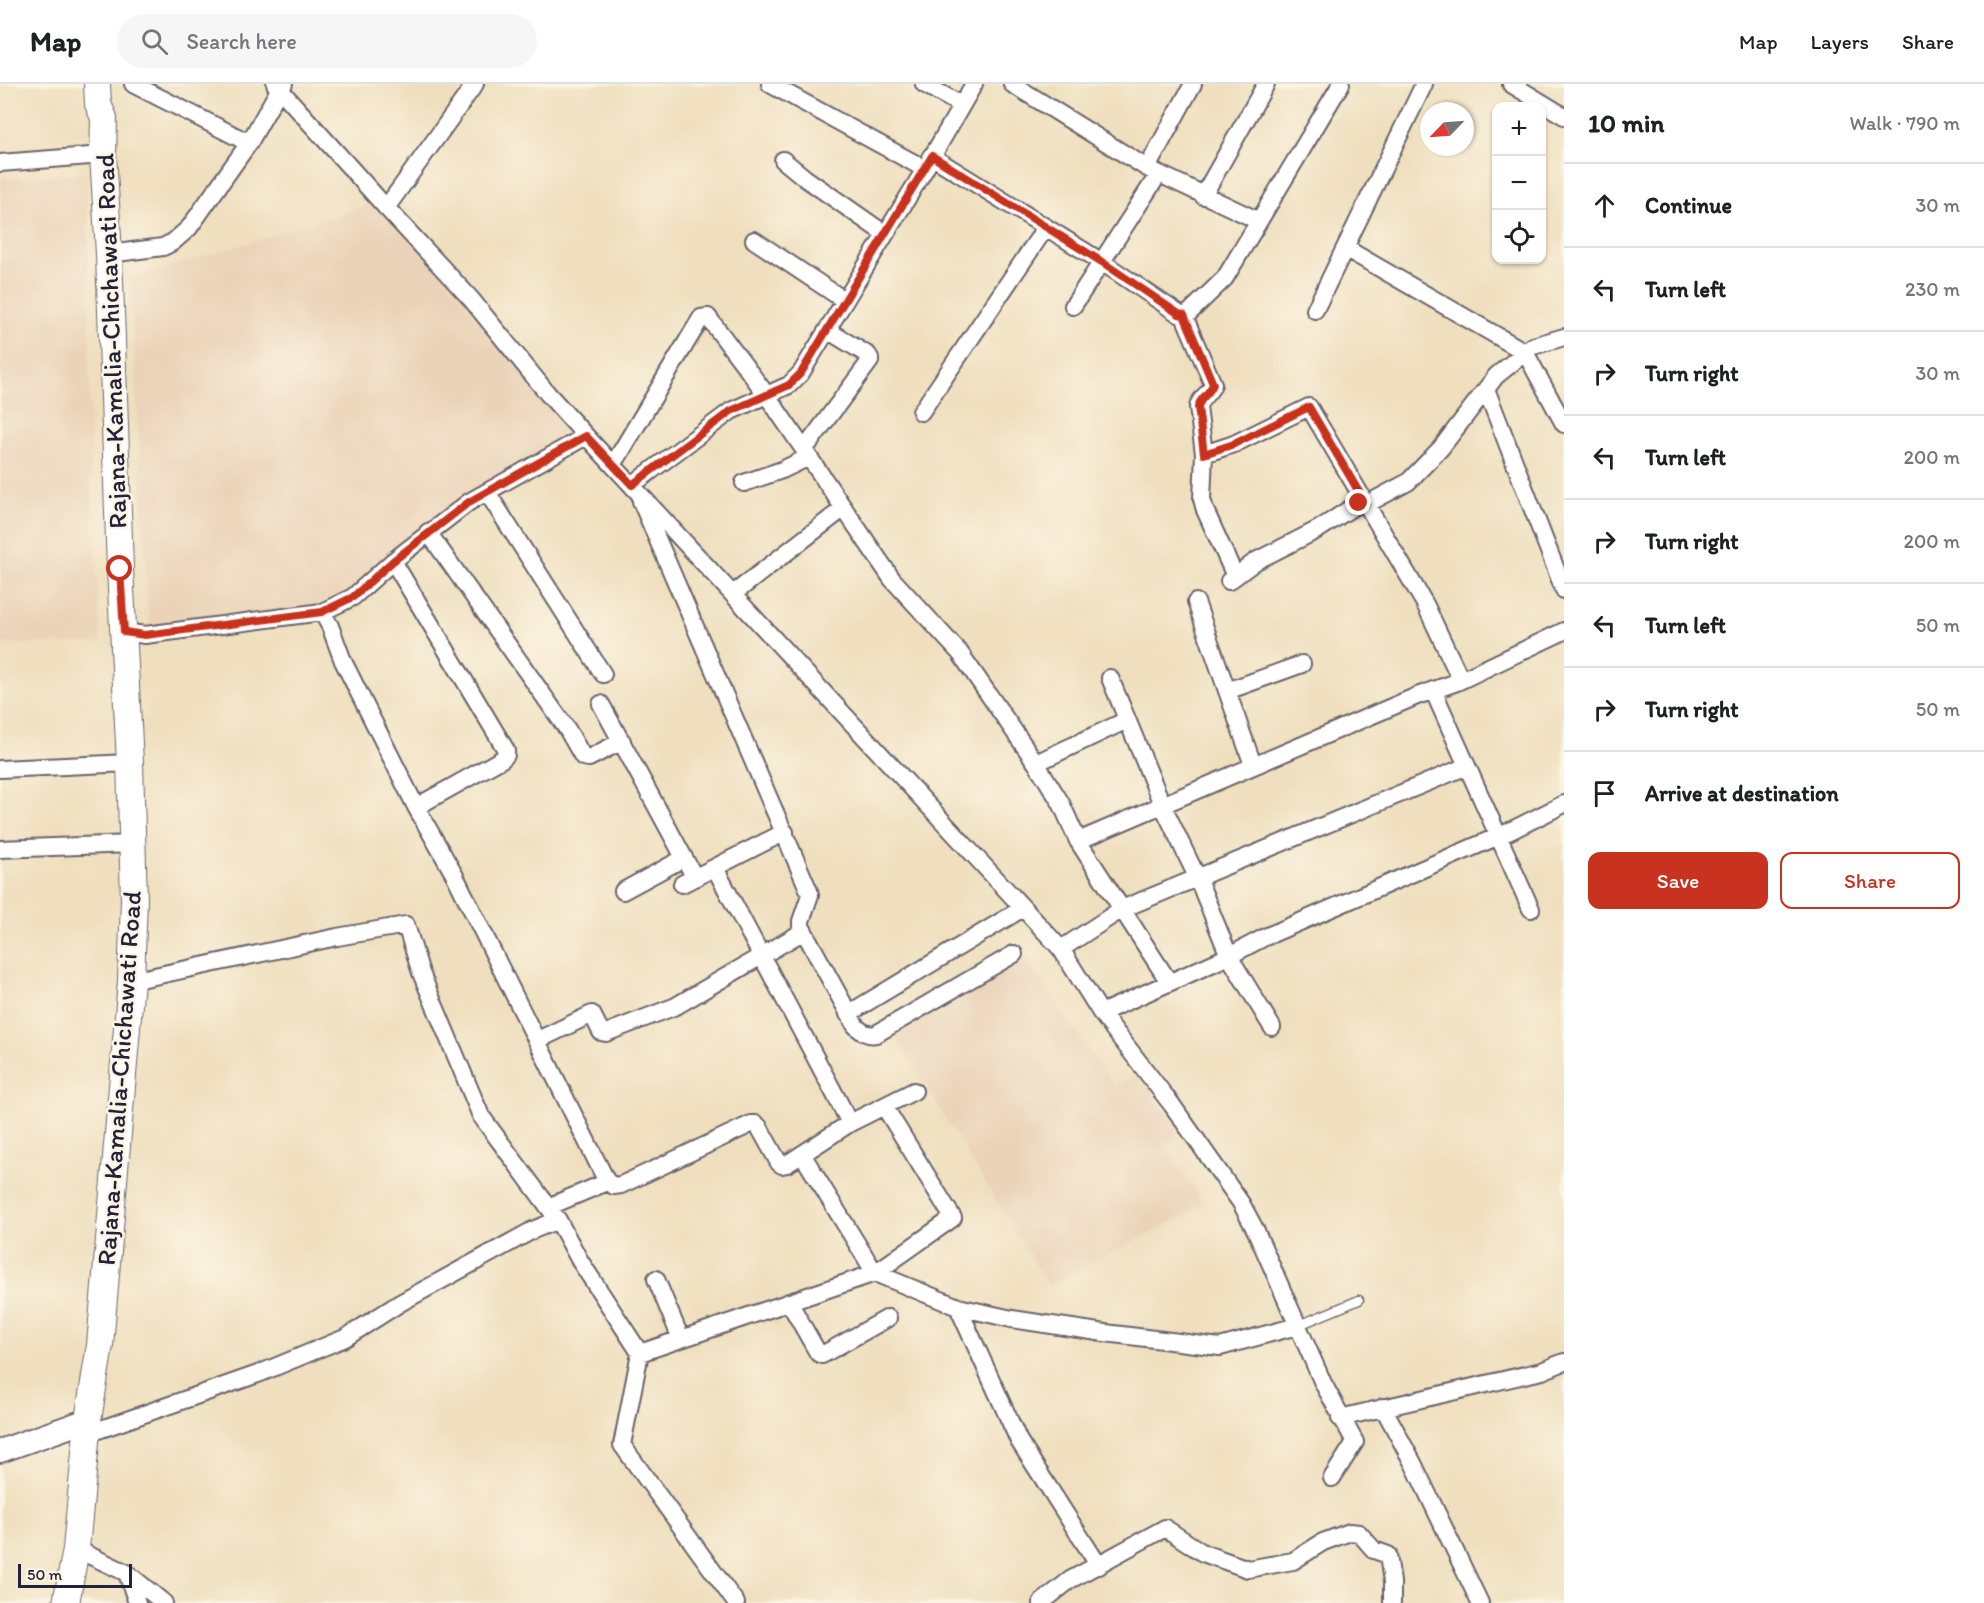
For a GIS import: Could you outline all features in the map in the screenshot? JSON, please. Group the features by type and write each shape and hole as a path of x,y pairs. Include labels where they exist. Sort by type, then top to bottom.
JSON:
{"main road":[{"name":"Rajana-Kamalia-Chichawati Road","path":"97,84 98,104 104,118"},
{"name":"Rajana-Kamalia-Chichawati Road","path":"66,1603 76,1549 99,1345 131,981 134,900 109,254 103,155 104,118 111,103 111,84"}],"street":[{"path":"134,84 249,143"},
{"path":"386,208 475,84"},
{"path":"770,84 928,163 1046,227 1179,314 1184,315 1225,279 1341,84"},
{"path":"924,84 962,105"},
{"path":"634,487 719,419 794,381 801,373 974,84"},
{"path":"1012,84 1152,171 1260,221"},
{"path":"1073,306 1102,262 1152,171 1193,84"},
{"path":"1203,196 1266,84"},
{"path":"1315,310 1424,84"},
{"path":"1511,84 1564,116"},
{"path":"109,254 163,247 173,242 189,228 249,143 280,85 386,208 471,299 548,394 1061,949 1101,1013 1172,1105 1241,1203 1256,1231 1340,1418 1355,1442 1332,1478"},
{"path":"0,163 103,155"},
{"path":"783,160 885,234"},
{"path":"921,412 1046,227"},
{"path":"754,240 844,300"},
{"path":"1345,248 1525,352 1564,424"},
{"path":"1184,315 1213,384 1211,390 1199,401 1198,407 1204,454 1202,499 1232,578 1256,561 1319,529 1359,503 1366,504 1408,482 1441,448 1496,376 1533,346 1564,337"},
{"path":"613,465 701,318 708,317 766,394 891,579 960,653 1036,763 1061,803 1078,841 1169,982"},
{"path":"744,483 782,470 807,454 870,361 868,355 827,330"},
{"path":"1486,389 1564,590"},
{"path":"1204,454 1234,444 1309,407 1425,604 1461,680"},
{"path":"124,632 145,635 322,612 353,597 428,532 469,502 586,436"},
{"path":"634,487 810,893 801,923 804,931 859,1031 869,1035 876,1034 1014,954"},
{"path":"488,492 603,674"},
{"path":"733,594 844,508"},
{"path":"428,532 567,729 583,757 589,758 622,741"},
{"path":"393,561 506,750 506,755 502,759 416,807"},
{"path":"1196,602 1252,765"},
{"path":"322,612 416,807 455,876 608,1182 614,1186 621,1185 752,1124 759,1127 779,1163 787,1164 850,1123 914,1091"},
{"path":"1078,841 1252,765 1461,680 1564,631"},
{"path":"1227,691 1302,664"},
{"path":"1110,678 1162,804 1198,879 1229,956 1272,1027"},
{"path":"1433,690 1532,909"},
{"path":"601,704 684,858 688,881 785,832"},
{"path":"1036,763 1127,720"},
{"path":"0,769 130,763"},
{"path":"1061,949 1122,909 1467,766"},
{"path":"1101,1013 1229,956 1265,937 1498,836 1564,804"},
{"path":"0,849 132,844"},
{"path":"623,891 684,858"},
{"path":"715,868 850,1123"},
{"path":"848,1014 1023,908"},
{"path":"131,981 406,924 421,973 481,1116 553,1214 580,1261 640,1353 622,1445 735,1602"},
{"path":"538,1040 592,1014 601,1032 606,1033 676,1006 804,931"},
{"path":"640,1353 875,1273 953,1218 884,1106"},
{"path":"802,1154 875,1273 958,1307 1012,1319 1082,1330 1220,1347 1297,1326"},
{"path":"0,1451 88,1427 258,1374 345,1338 400,1303 533,1230 553,1214 608,1182"},
{"path":"656,1279 681,1339"},
{"path":"789,1302 818,1353 822,1356 888,1318"},
{"path":"958,1307 1019,1441 1099,1566"},
{"path":"1340,1418 1542,1371 1564,1362"},
{"path":"1383,1407 1414,1465 1480,1603"},
{"path":"1041,1603 1070,1580 1165,1528 1203,1553 1248,1569 1293,1561 1323,1542 1350,1532 1359,1533 1374,1550 1388,1555 1392,1603"},
{"path":"76,1549 127,1573 164,1603"},
{"path":"127,1573 137,1603"}],"lane":[{"path":"1297,1326 1359,1300"}],"shaded area":[{"path":"87,173 91,484 101,643 0,644 0,179"},
{"path":"381,202 578,435 424,525 386,556 350,591 318,606 149,628 130,279"},
{"path":"1022,955 1115,1086 1138,1074 1150,1088 1178,1134 1166,1145 1205,1205 1048,1285 891,1030"}],"route":[{"path":"120,569 124,632 145,635 322,612 353,597 428,532 469,502 586,436 632,485 731,411 794,381 932,156 1102,262 1179,314 1184,315 1213,384 1211,390 1199,401 1198,407 1204,454 1234,444 1309,407 1366,504 1359,503"}]}
